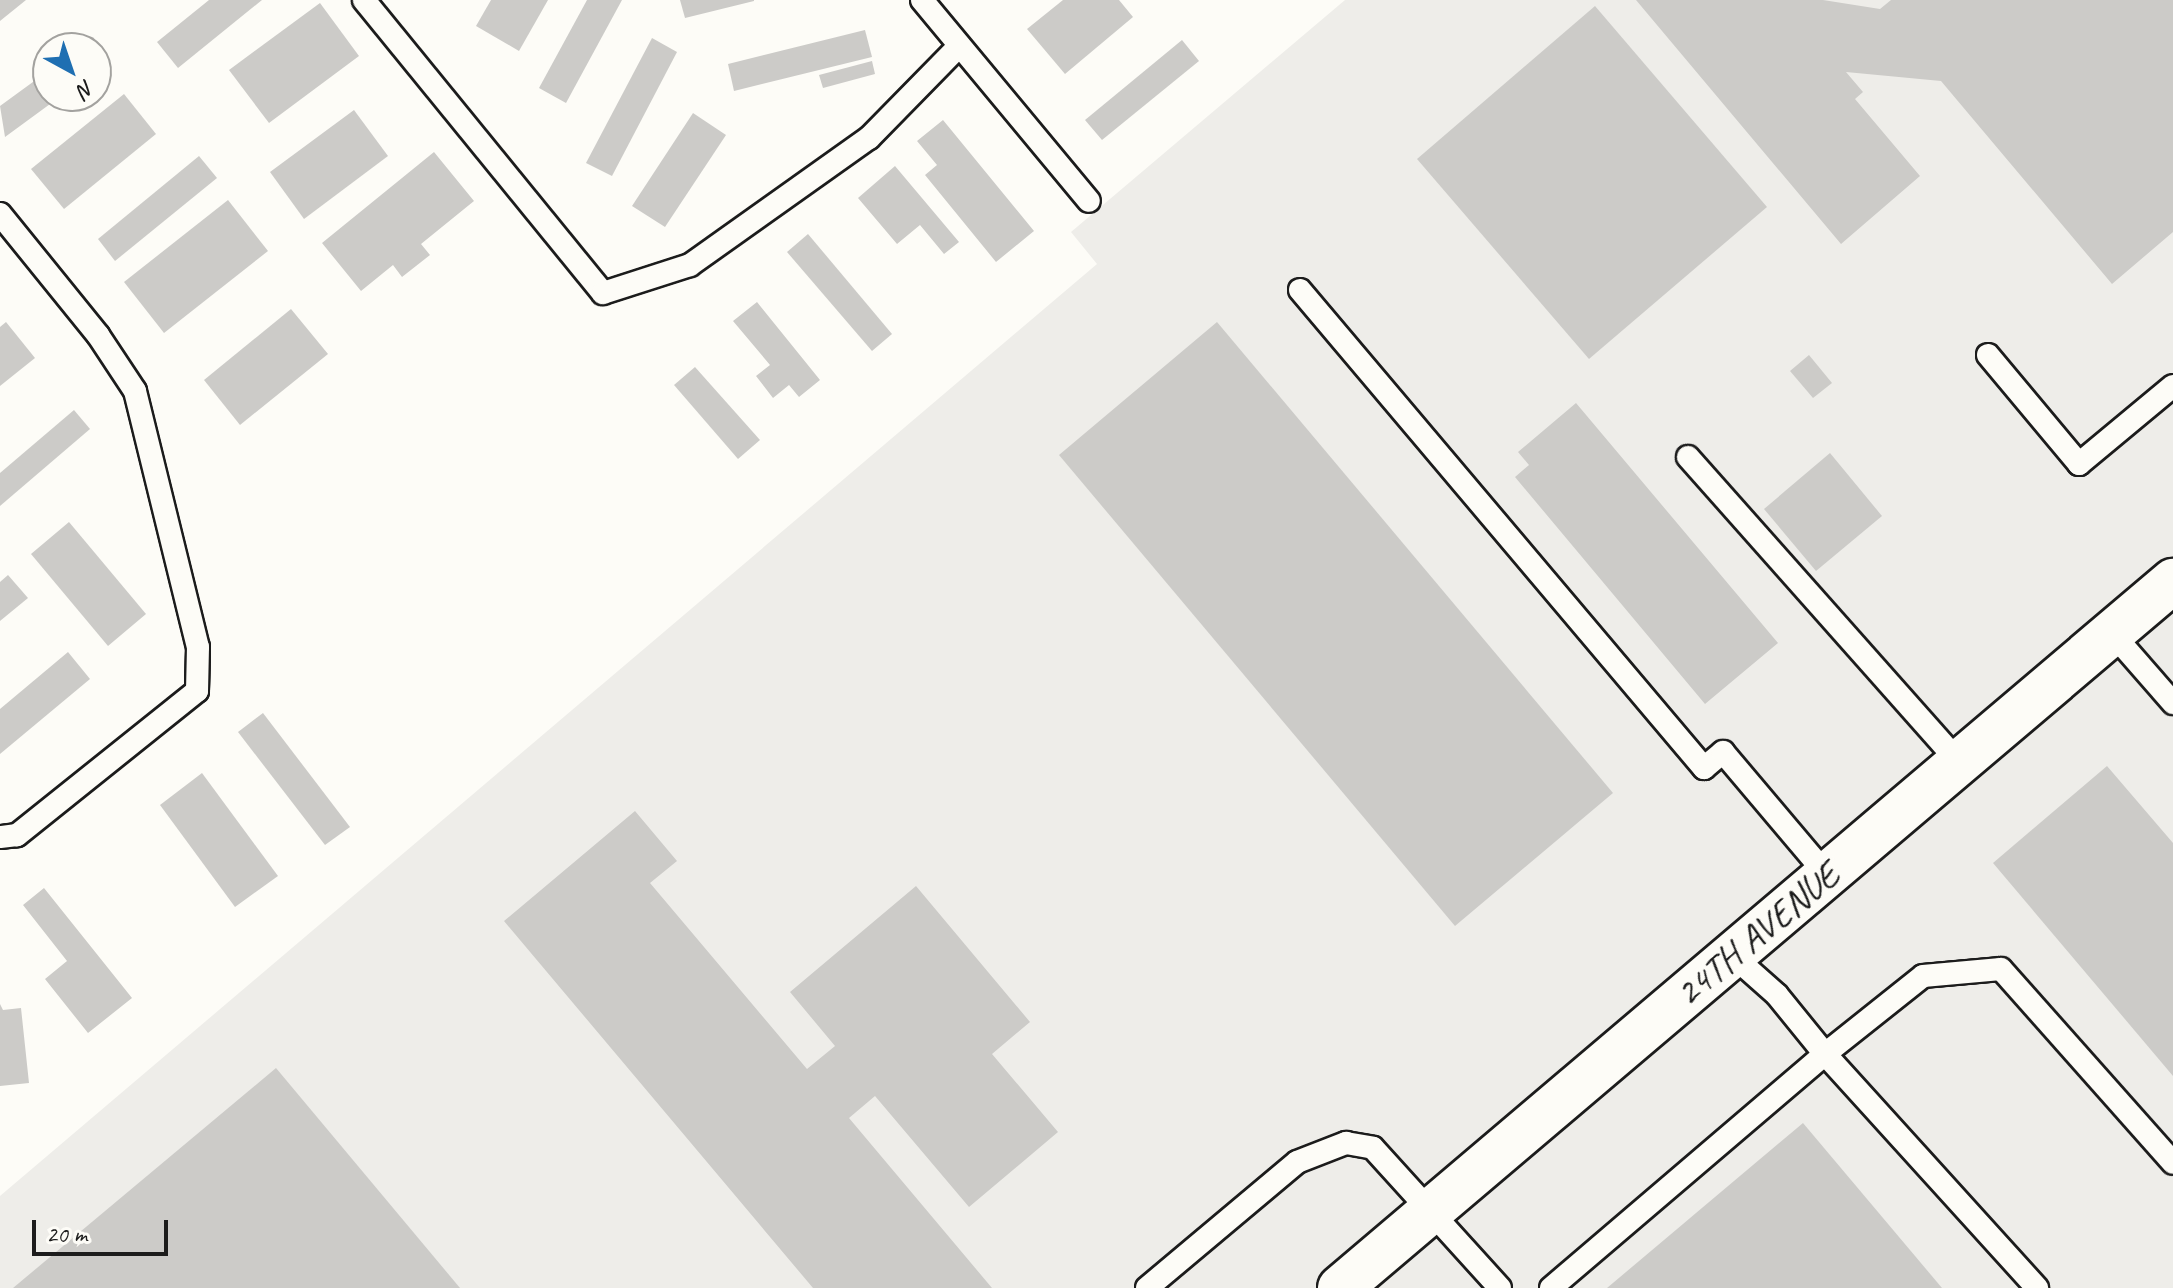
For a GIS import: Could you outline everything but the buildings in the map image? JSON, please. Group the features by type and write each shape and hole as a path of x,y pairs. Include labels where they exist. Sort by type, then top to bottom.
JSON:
{"street":[{"name":"24TH AVENUE","path":"1340,1288 2173,581"}],"lane":[{"path":"364,0 603,293 690,265 869,138 959,46"},
{"path":"922,0 1089,201"},
{"path":"0,214 98,335 135,391 198,647 197,691 17,835 0,837"},
{"path":"1300,290 1704,768 1723,752 1827,875"},
{"path":"1988,355 2079,464 2173,386"},
{"path":"1688,457 1959,762"},
{"path":"2112,633 2173,703"},
{"path":"1732,955 1777,995 1825,1054 2037,1288"},
{"path":"1551,1288 1825,1054 1923,976 2001,969 2173,1163"},
{"path":"1147,1288 1297,1162 1346,1143 1373,1148 1500,1288"}],"shaded area":[{"path":"1345,0 2173,0 2173,1288 0,1288 0,1196 1097,264 1071,232"}]}
